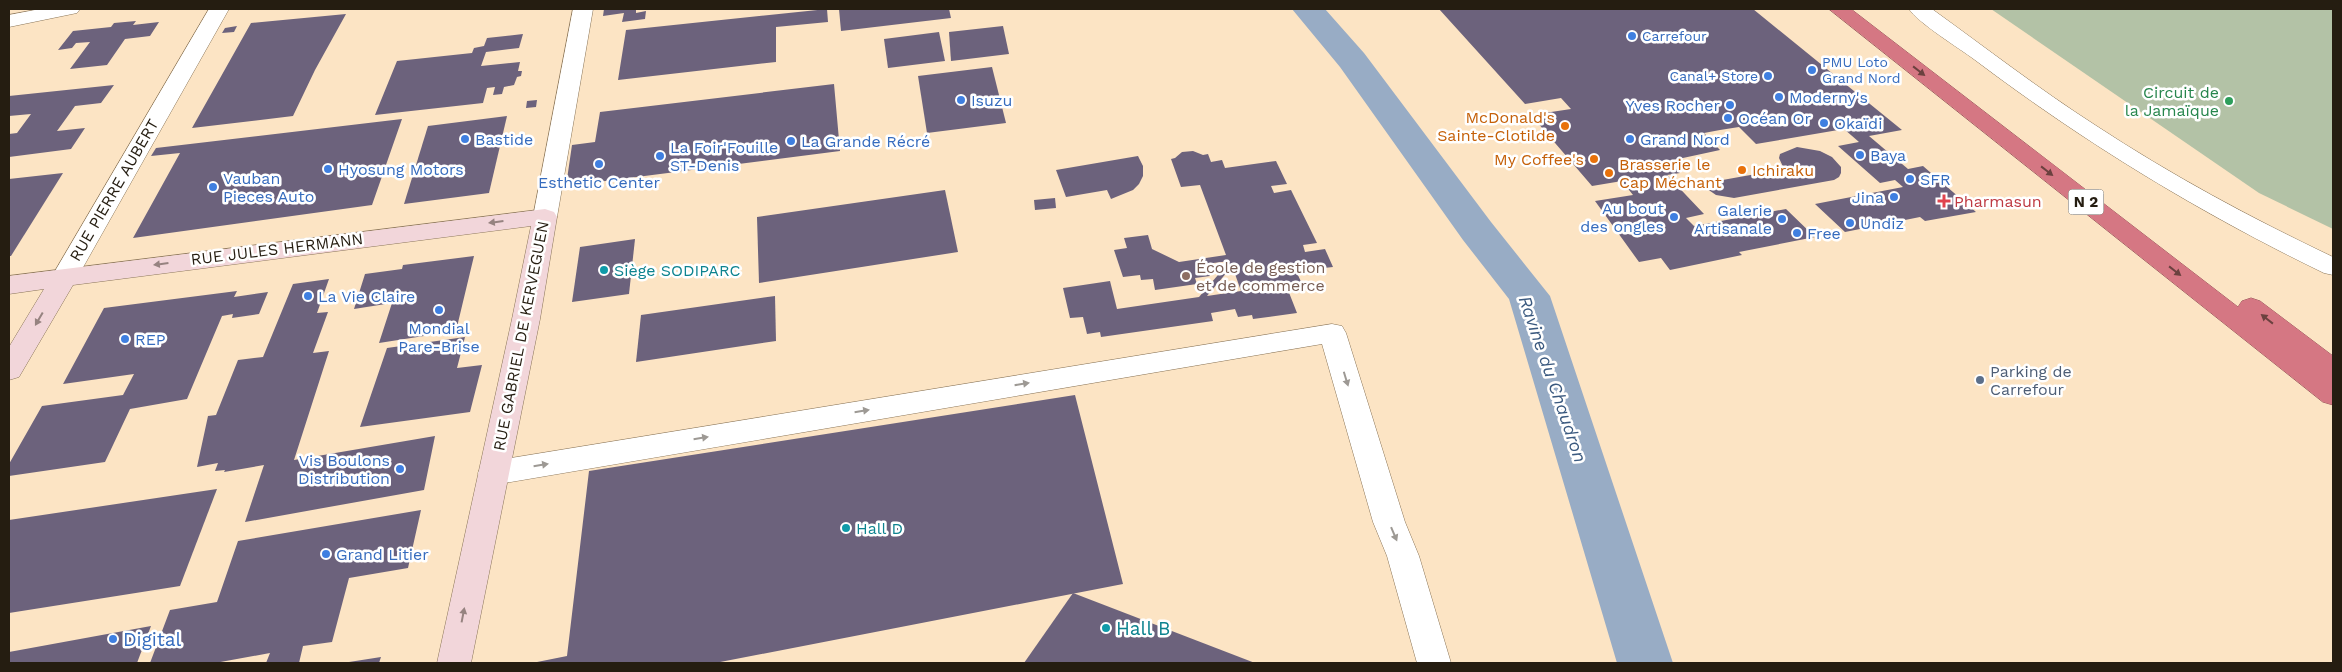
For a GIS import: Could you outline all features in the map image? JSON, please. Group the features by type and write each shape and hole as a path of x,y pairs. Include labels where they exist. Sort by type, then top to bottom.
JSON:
{"highway":[{"name":"N 2","path":"1839,9 2281,343 2333,370"},
{"name":"N 2","path":"1864,9 2281,343 2333,395"},
{"path":"2281,343 2333,363"},
{"path":"2281,343 2317,397 2333,410"}],"street":[{"path":"9,21 70,9"},
{"name":"RUE PIERRE AUBERT","path":"9,370 219,9"},
{"name":"RUE GABRIEL DE KERVEGUEN","path":"454,663 526,319 584,9"},
{"path":"1919,9 2086,130 2138,164 2290,247 2333,266"},
{"name":"RUE JULES HERMANN","path":"9,285 545,217"},
{"path":"493,473 1332,332 1389,522 1403,556 1434,663"}],"green space":[{"name":"Circuit de la Jamaïque","path":"1991,9 2333,9 2333,229 2259,193"}],"building":[{"path":"604,9 636,9 636,13 646,11 645,19 622,22 624,13 603,16"},
{"path":"827,9 828,22 776,27 776,62 618,80 626,30"},
{"path":"839,9 949,9 951,18 841,31"},
{"name":"Grand Nord","path":"1439,9 1753,9 1902,130 1869,136 1908,169 1923,166 1976,212 1925,221 1920,217 1845,232 1815,204 1903,187 1895,180 1880,183 1838,146 1859,142 1844,129 1756,144 1739,127 1704,133 1720,150 1669,161 1680,173 1667,175 1704,214 1686,218 1694,226 1786,209 1815,237 1739,252 1742,255 1670,270 1661,258 1639,262 1595,201 1633,195 1622,181 1592,186 1531,115 1571,109 1561,98 1525,104"},
{"path":"346,14 315,70 293,116 192,128 251,23"},
{"path":"136,21 133,25 159,22 150,36 125,39 107,65 70,69 90,42 76,43 72,48 58,50 73,31 111,27 114,23"},
{"path":"237,26 234,32 222,33 225,28"},
{"path":"1003,26 1009,54 951,61 949,32"},
{"path":"939,32 945,61 888,68 884,39"},
{"path":"523,34 519,48 486,52 481,66 520,62 518,71 522,71 521,76 517,77 514,85 504,87 502,94 493,95 495,87 487,88 483,103 375,115 397,61 472,53 474,48 484,46 487,38"},
{"name":"Isuzu","path":"992,67 1006,123 927,133 918,76"},
{"path":"834,84 840,151 566,186 572,145 595,142 600,112"},
{"path":"114,85 101,103 75,106 57,131 85,128 71,149 9,157 9,134 17,133 31,114 9,116 9,96"},
{"path":"537,100 536,107 526,108 527,101"},
{"path":"507,116 489,193 404,204 428,126"},
{"path":"402,119 372,205 133,238 180,153 151,156 156,148"},
{"path":"1797,147 1820,151 1832,157 1841,167 1839,177 1834,180 1734,198 1716,195 1700,184 1784,169 1779,158 1780,154"},
{"path":"1193,151 1203,155 1208,154 1211,162 1222,160 1225,168 1276,161 1287,184 1271,186 1274,193 1291,190 1317,243 1303,245 1305,252 1325,249 1333,267 1296,271 1304,288 1288,290 1297,313 1253,319 1252,315 1238,317 1235,309 1211,313 1213,321 1101,337 1100,332 1087,334 1083,317 1070,318 1063,288 1110,281 1117,309 1199,297 1230,261 1205,264 1210,276 1195,278 1197,284 1155,290 1153,279 1141,280 1140,275 1123,277 1114,250 1127,248 1124,238 1148,235 1152,249 1179,262 1226,255 1200,185 1181,187 1171,159 1182,152","holes":["1228,271 1235,274 1241,291 1207,296"]},
{"path":"1138,156 1143,166 1143,176 1139,184 1133,190 1111,199 1107,190 1066,197 1056,170"},
{"path":"63,173 11,256 9,256 9,179"},
{"path":"945,190 958,252 759,283 757,217"},
{"path":"1055,198 1056,208 1035,210 1034,200"},
{"name":"Siège SODIPARC","path":"635,239 629,294 572,302 580,247"},
{"path":"474,256 456,331 379,343 392,303 354,309 365,274 402,269 403,265"},
{"path":"329,279 317,313 328,312 313,353 329,351 294,460 435,436 424,490 245,522 264,465 224,472 225,470 215,471 218,463 197,467 208,416 216,415 238,360 263,357 293,284"},
{"path":"237,291 234,297 268,292 259,314 232,318 233,314 222,316 187,399 130,409 105,462 9,476 9,464 42,406 123,395 134,374 63,384 104,308"},
{"path":"775,296 776,341 636,362 641,315"},
{"path":"465,337 457,368 482,365 470,412 360,427 387,348"},
{"name":"Hall D","path":"1075,395 1123,584 715,663 532,663 567,656 589,471"},
{"path":"217,489 180,586 9,613 9,520"},
{"path":"421,510 408,568 349,578 332,642 303,646 299,663 266,663 270,653 215,663 150,663 170,610 217,602 238,541"},
{"name":"Hall B","path":"1073,593 1255,663 1024,663"},
{"name":"Digital","path":"151,626 137,663 9,663 9,652"},
{"path":"381,657 379,663 349,663 349,662"}],"waterway":[{"name":"Ravine du Chaudron","path":"1308,9 1352,60 1477,231 1529,296 1645,663"}],"place":[{"name":"Carrefour","path":"1632,36"},
{"name":"PMU Loto Grand Nord","path":"1812,70"},
{"name":"Canal+ Store","path":"1768,76"},
{"name":"Moderny's","path":"1779,97"},
{"name":"Isuzu","path":"961,100"},
{"name":"Circuit de la Jamaïque","path":"2229,101"},
{"name":"Yves Rocher","path":"1730,105"},
{"name":"Océan Or","path":"1728,118"},
{"name":"Okaïdi","path":"1824,123"},
{"name":"McDonald's Sainte-Clotilde","path":"1565,126"},
{"name":"Bastide","path":"465,139"},
{"name":"Grand Nord","path":"1630,139"},
{"name":"La Grande Récré","path":"791,141"},
{"name":"Baya","path":"1860,155"},
{"name":"La Foir'Fouille ST-Denis","path":"660,156"},
{"name":"My Coffee's","path":"1594,159"},
{"name":"Esthetic Center","path":"599,164"},
{"name":"Hyosung Motors","path":"328,169"},
{"name":"Ichiraku","path":"1742,170"},
{"name":"Brasserie le Cap Méchant","path":"1609,173"},
{"name":"SFR","path":"1910,179"},
{"name":"Vauban Pieces Auto","path":"213,187"},
{"name":"Jina","path":"1894,197"},
{"name":"Pharmasun","path":"1944,201"},
{"name":"Au bout des ongles","path":"1674,217"},
{"name":"Galerie Artisanale","path":"1782,219"},
{"name":"Undiz","path":"1850,223"},
{"name":"Free","path":"1797,233"},
{"name":"Siège SODIPARC","path":"604,270"},
{"name":"École de gestion et de commerce","path":"1186,276"},
{"name":"La Vie Claire","path":"308,296"},
{"name":"Mondial Pare-Brise","path":"439,310"},
{"name":"REP","path":"125,339"},
{"name":"Parking de Carrefour","path":"1980,380"},
{"name":"Vis Boulons Distribution","path":"400,469"},
{"name":"Hall D","path":"846,528"},
{"name":"Grand Litier","path":"326,554"},
{"name":"Hall B","path":"1106,628"},
{"name":"Digital","path":"113,639"}]}
